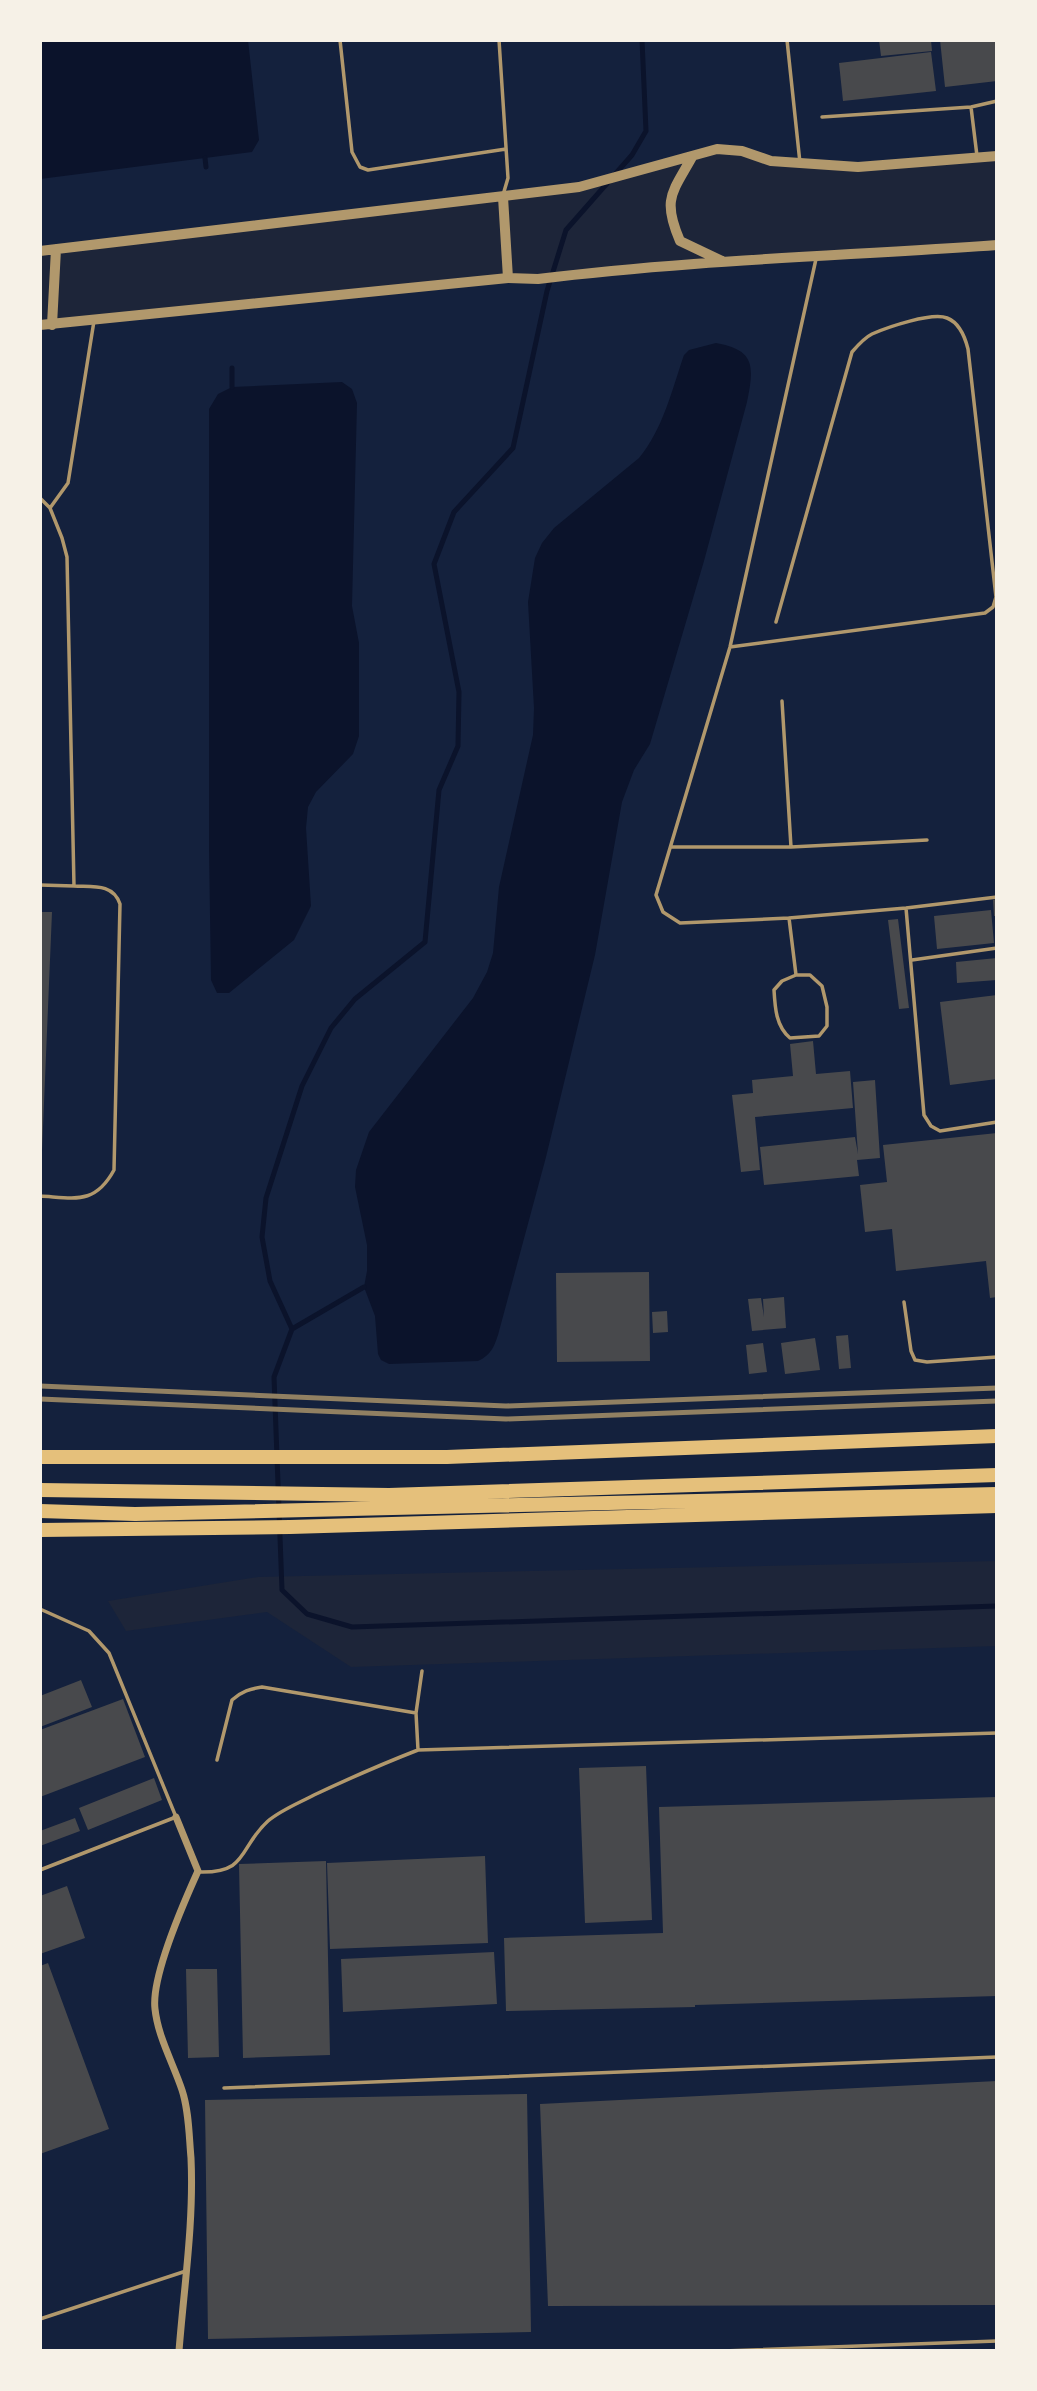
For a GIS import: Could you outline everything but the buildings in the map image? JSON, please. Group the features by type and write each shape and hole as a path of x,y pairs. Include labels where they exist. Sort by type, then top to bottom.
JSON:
{"highway":[{"path":"40,1457 447,1457 997,1436"},
{"path":"40,1490 389,1494 997,1475"},
{"path":"40,1511 149,1514 997,1494"},
{"path":"40,1530 237,1528 997,1506"}],"street":[{"path":"40,251 579,187 718,149 801,165 858,167 997,156"},
{"path":"692,157 671,195 672,221 680,241 722,261"},
{"path":"503,197 508,278"},
{"path":"40,325 508,278 538,279 722,261 997,245"},
{"path":"52,325 56,249"},
{"path":"176,1817 198,1871 157,1981 155,2006 160,2031 183,2092 191,2160 191,2202 179,2351"}],"lane":[{"path":"340,40 352,152 360,167 368,170 506,149"},
{"path":"499,40 508,178 503,197"},
{"path":"787,40 801,165"},
{"path":"822,117 971,107 997,101"},
{"path":"971,107 977,158"},
{"path":"816,257 730,646 656,895 663,912 680,923 789,918 997,897"},
{"path":"730,646 985,613 993,607 996,597 968,349 960,328 949,318 935,315 871,334 852,352 776,622"},
{"path":"50,508 68,483 94,320"},
{"path":"40,498 50,508 66,556 74,886"},
{"path":"782,701 791,847"},
{"path":"671,847 791,847 928,840"},
{"path":"40,885 104,887 117,896 120,904 114,1170 106,1185 93,1195 79,1198 40,1196"},
{"path":"906,908 924,1115 931,1126 940,1131 997,1122"},
{"path":"789,918 796,975"},
{"path":"912,960 997,948"},
{"path":"796,975 810,975 822,986 827,1007 827,1026 819,1035 790,1038 783,1032 775,1010 774,990 782,981 796,975"},
{"path":"904,1302 915,1360 927,1362 997,1357"},
{"path":"40,1609 89,1631 101,1642 108,1653 176,1817 40,1871"},
{"path":"418,1750 416,1713 422,1671"},
{"path":"217,1760 232,1700 250,1689 262,1687 416,1713"},
{"path":"198,1871 226,1870 238,1862 268,1821 287,1809 359,1773 418,1750 997,1733"},
{"path":"224,2088 997,2057"},
{"path":"40,2319 186,2271"},
{"path":"723,2351 997,2341"}],"shaded area":[{"path":"40,40 248,40 259,140 252,152 40,179"},
{"path":"717,149 771,161 858,167 997,156 997,240 816,257 722,261 40,325 40,251 579,187"},
{"path":"716,343 739,350 749,362 751,379 747,402 650,744 634,770 622,802 595,955 546,1157 498,1335 491,1350 478,1361 389,1364 381,1360 378,1354 375,1316 364,1287 367,1245 355,1187 356,1170 369,1132 473,998 487,972 493,953 499,887 533,735 528,602 535,558 542,543 554,528 639,458 666,409 684,355 689,350"},
{"path":"342,382 352,389 357,403 352,606 359,643 359,736 353,754 316,792 308,807 306,828 311,906 294,940 229,993 217,993 211,980 209,850 209,409 218,394 232,387"},
{"path":"997,1561 997,1646 351,1667 267,1612 126,1631 108,1601 258,1577"}],"waterway":[{"path":"642,40 646,131 632,155 566,230 547,291 513,448 454,512 434,564 459,692 458,746 439,790 425,942 355,999 331,1028 302,1086 266,1198 262,1237 270,1281 292,1329 274,1377 282,1590 307,1614 352,1627 997,1606"},
{"path":"205,158 206,167"},
{"path":"232,368 232,387"},
{"path":"292,1329 364,1287"}],"railway":[{"path":"40,1386 506,1406 997,1388"},
{"path":"40,1399 506,1419 997,1401"}]}
